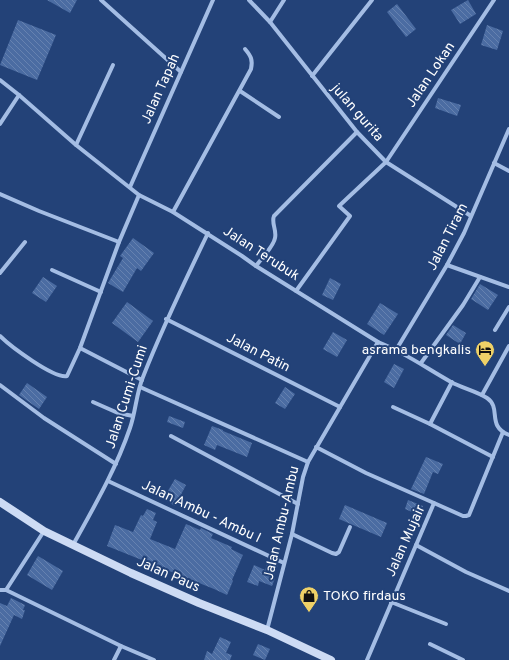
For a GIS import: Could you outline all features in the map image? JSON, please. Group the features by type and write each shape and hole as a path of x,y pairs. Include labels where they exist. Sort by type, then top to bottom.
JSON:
{"main road":[{"name":"Jalan Paus","path":"0,502 44,531 74,546 145,579 267,630 331,660"}],"street":[{"path":"101,0 181,72"},
{"path":"207,0 212,2"},
{"name":"julan gurita","path":"249,0 270,22 356,132 386,162 471,216"},
{"path":"270,22 284,0"},
{"path":"312,76 372,0"},
{"name":"Jalan Lokan","path":"296,291 350,216 339,206 386,162 494,0"},
{"name":"Jalan Tapah","path":"130,187 212,2"},
{"path":"173,212 251,69 253,62 245,49"},
{"path":"76,145 113,65"},
{"name":"Jalan Terubuk","path":"0,80 76,145 139,194 208,233 256,266 378,342 421,363 452,382 487,398 493,404 496,424 503,432"},
{"path":"240,91 279,117"},
{"path":"0,124 19,95"},
{"name":"Jalan Tiram","path":"396,350 447,265 471,216 509,129"},
{"path":"256,266 274,242 276,236 273,220 274,216 356,132"},
{"path":"494,163 509,171"},
{"path":"0,194 119,242"},
{"path":"0,336 36,363 61,377 69,374 119,242 139,194"},
{"name":"Jalan Cumi-Cumi","path":"74,546 116,464 131,426 142,380 166,319 208,233"},
{"path":"0,273 25,242"},
{"path":"447,265 509,287"},
{"path":"52,270 101,292"},
{"path":"421,363 466,300 480,277"},
{"path":"494,330 509,307"},
{"name":"Jalan Patin","path":"166,319 340,407"},
{"name":"Jalan Ambu-Ambu","path":"267,630 292,534 303,477 308,462 378,342"},
{"path":"482,395 509,346"},
{"path":"80,348 142,380"},
{"path":"430,424 452,382"},
{"path":"0,385 44,418 116,464"},
{"path":"140,387 308,462"},
{"path":"93,402 118,413 133,416"},
{"path":"393,407 430,424 493,457"},
{"path":"503,432 509,435"},
{"name":"Jalan Mujair","path":"367,660 434,503 463,516 467,516 503,432"},
{"path":"171,436 298,504"},
{"path":"316,447 366,473 434,503"},
{"name":"Jalan Ambu - Ambu I","path":"108,481 284,564"},
{"path":"292,534 336,554 350,527"},
{"path":"6,590 44,531"},
{"path":"416,545 466,572 509,591"},
{"path":"0,590 6,590 121,646 154,660"},
{"path":"391,602 446,624"},
{"path":"430,644 463,660"},
{"path":"114,660 121,646"}],"building":[{"path":"47,0 77,0 70,13"},
{"path":"468,0 476,14 460,24 451,10"},
{"path":"397,4 416,29 406,37 387,12"},
{"path":"18,20 56,35 37,80 0,65"},
{"path":"487,25 503,31 497,50 481,45"},
{"path":"438,98 461,105 457,116 435,108"},
{"path":"133,238 154,253 141,271 137,268 123,292 108,283 123,258 120,256"},
{"path":"43,277 57,286 46,302 32,293"},
{"path":"330,278 341,284 333,300 322,295"},
{"path":"480,284 498,295 488,310 471,299"},
{"path":"127,302 153,321 138,342 112,323"},
{"path":"380,303 398,314 384,335 367,324"},
{"path":"453,325 466,333 460,344 446,335"},
{"path":"333,332 347,340 337,357 323,349"},
{"path":"394,364 404,369 394,388 384,382"},
{"path":"27,383 47,397 39,409 19,395"},
{"path":"285,387 295,394 285,409 275,403"},
{"path":"169,416 185,422 183,428 167,422"},
{"path":"212,426 252,443 247,457 217,445 215,450 204,445"},
{"path":"426,457 443,464 438,474 433,472 424,494 411,489"},
{"path":"175,479 186,485 175,506 163,499"},
{"path":"408,500 423,506 419,515 405,509"},
{"path":"345,505 387,523 381,537 339,519"},
{"path":"147,509 156,513 153,520 157,522 150,539 175,549 186,524 200,530 201,528 213,534 211,538 232,547 231,549 243,555 227,595 107,546 115,525 133,532 141,515 143,516"},
{"path":"38,556 63,571 52,590 27,575"},
{"path":"268,561 278,565 273,577 275,578 272,586 259,581 258,586 247,582 254,565 265,570"},
{"path":"11,598 25,605 23,610 25,610 22,619 14,615 0,646 0,603 7,606"},
{"path":"220,637 231,642 226,653 232,655 230,660 204,660 207,651 212,654"},
{"path":"258,644 270,649 265,660 253,655"}],"place":[{"name":"asrama bengkalis","path":"485,367"},
{"name":"TOKO firdaus","path":"309,613"}]}
